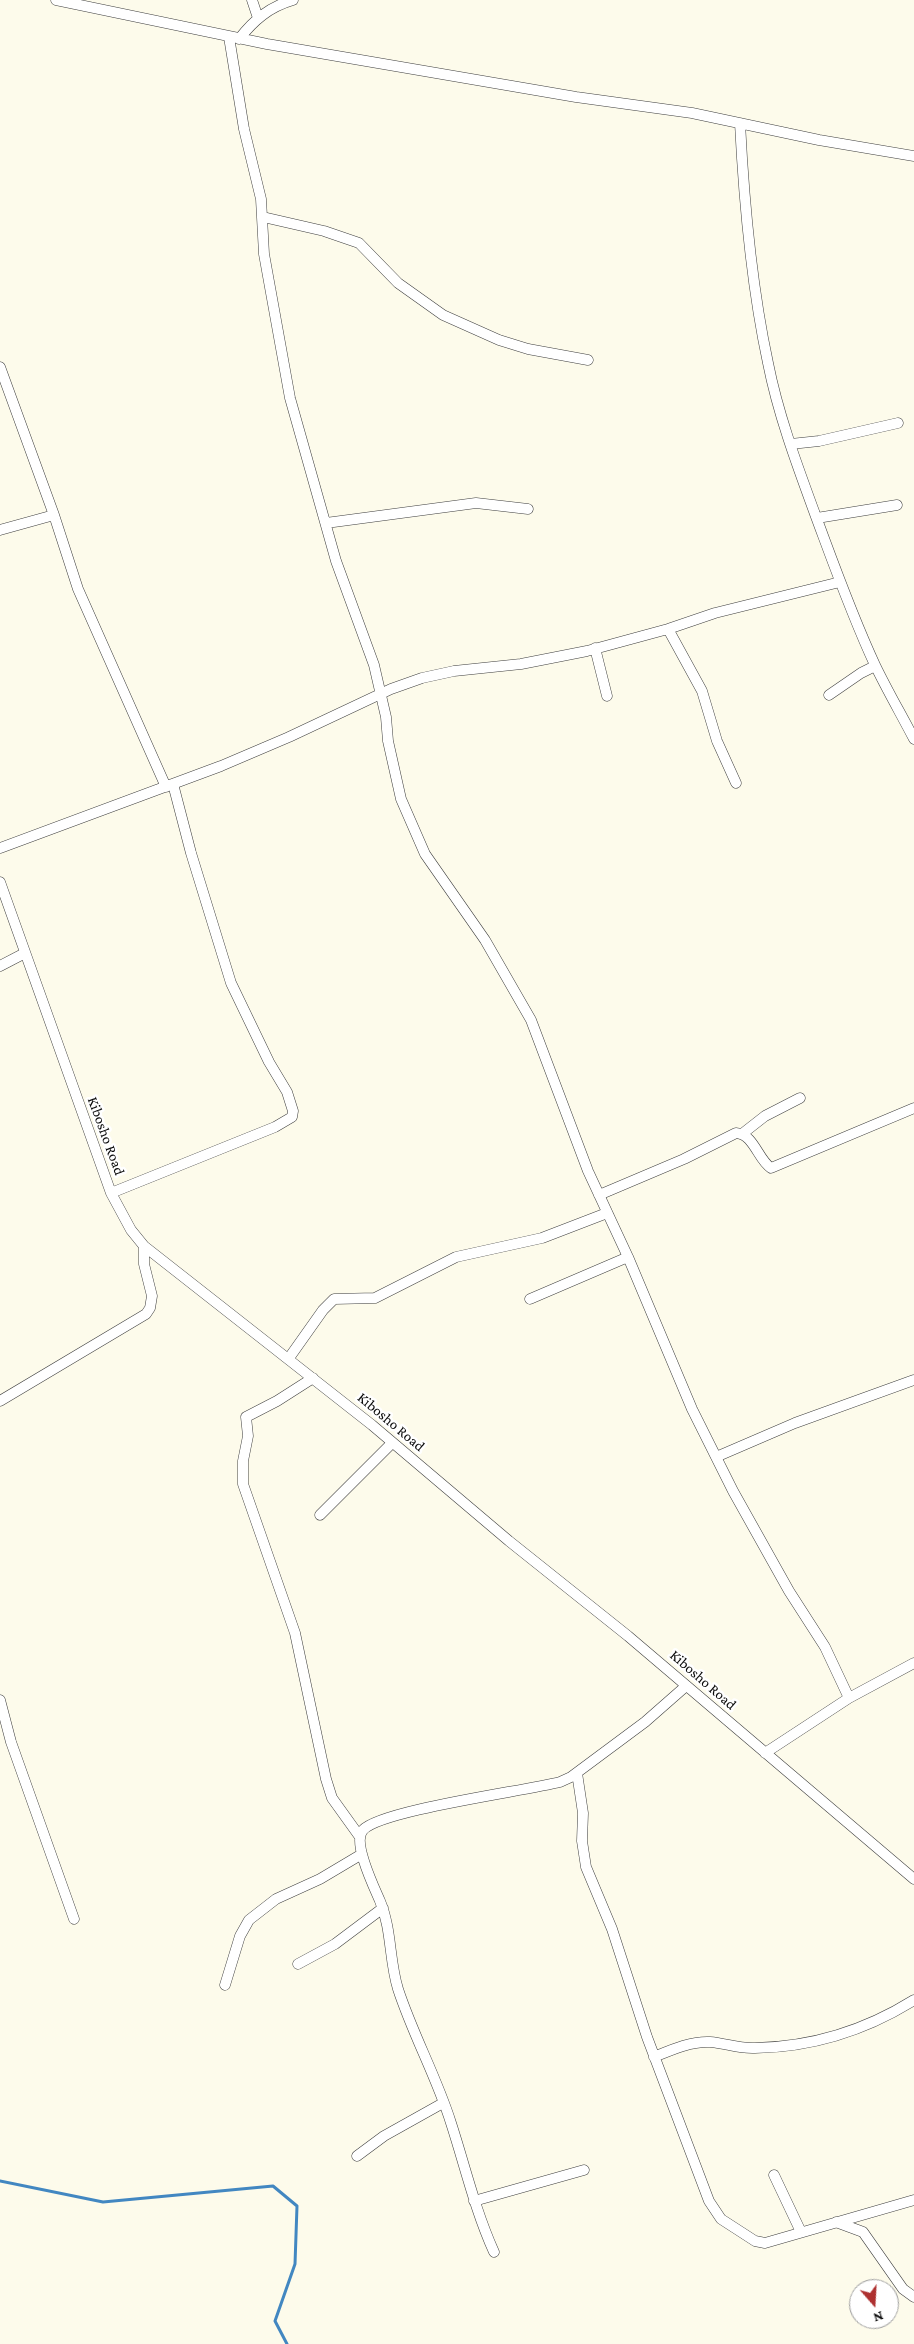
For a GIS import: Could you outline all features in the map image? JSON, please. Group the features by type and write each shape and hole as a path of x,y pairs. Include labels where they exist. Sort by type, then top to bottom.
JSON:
{"street":[{"path":"56,0 234,38 576,98 692,113 819,140 914,156"},
{"path":"252,0 258,18"},
{"path":"234,38 278,4 292,0"},
{"path":"234,38 241,113 259,187 263,217 264,254 290,398 326,523 382,693 393,767 401,799 425,854 485,940 531,1020 599,1194 628,1257 692,1409 789,1591 825,1647 849,1698"},
{"path":"740,123 747,222 757,307 768,365 791,444 840,582 876,666 914,739"},
{"path":"263,217 324,231 359,243 398,282 443,315 499,340 528,349 588,360"},
{"path":"0,367 54,515 78,589 170,786 203,887 230,983 269,1062 287,1092 293,1111 292,1117 275,1126 111,1193"},
{"path":"791,444 825,440 898,423"},
{"path":"326,523 476,503 528,509"},
{"path":"817,518 897,505"},
{"path":"0,530 54,515"},
{"path":"0,848 170,786 289,737 382,693 438,674 521,664 596,648 668,629 715,613 840,582"},
{"path":"668,629 702,691 717,741 736,783"},
{"path":"596,648 607,696"},
{"path":"829,695 876,666"},
{"name":"Kibosho Road","path":"0,882 111,1193 131,1230 144,1246 289,1358 686,1686 914,1879"},
{"path":"0,966 25,953"},
{"path":"599,1194 684,1159 730,1135 742,1134 765,1116 800,1098"},
{"path":"742,1134 771,1168 914,1108"},
{"path":"289,1358 323,1310 334,1299 375,1298 456,1257 476,1251 506,1248 542,1238 607,1213"},
{"path":"0,1402 146,1314 150,1308 152,1296 144,1264 144,1246"},
{"path":"530,1299 628,1257"},
{"path":"313,1378 277,1401 246,1417 248,1436 243,1461 243,1484 294,1633 326,1779 332,1798 360,1837 362,1854 390,1934 391,1957 398,1988 443,2103 474,2201 494,2252"},
{"path":"716,1457 795,1423 914,1380"},
{"path":"320,1515 392,1443"},
{"path":"766,1754 849,1698 914,1664"},
{"path":"360,1837 367,1826 393,1817 466,1800 560,1782 577,1773 645,1722 686,1686"},
{"path":"0,1700 10,1742 74,1919"},
{"path":"577,1773 583,1813 582,1841 584,1857 612,1929 654,2057 709,2200 721,2219 755,2241 765,2244 914,2200"},
{"path":"225,1985 240,1936 249,1920 276,1899 320,1879 362,1854"},
{"path":"298,1964 335,1944 382,1908"},
{"path":"654,2057 696,2043 710,2042 731,2047 754,2048 820,2040 866,2025 914,2000"},
{"path":"357,2156 384,2136 443,2103"},
{"path":"474,2201 584,2170"},
{"path":"774,2174 801,2232"},
{"path":"836,2222 863,2232 904,2289 914,2297"}],"waterway":[{"path":"0,2181 103,2202 273,2186 297,2206 295,2264 275,2321 287,2344"}]}
